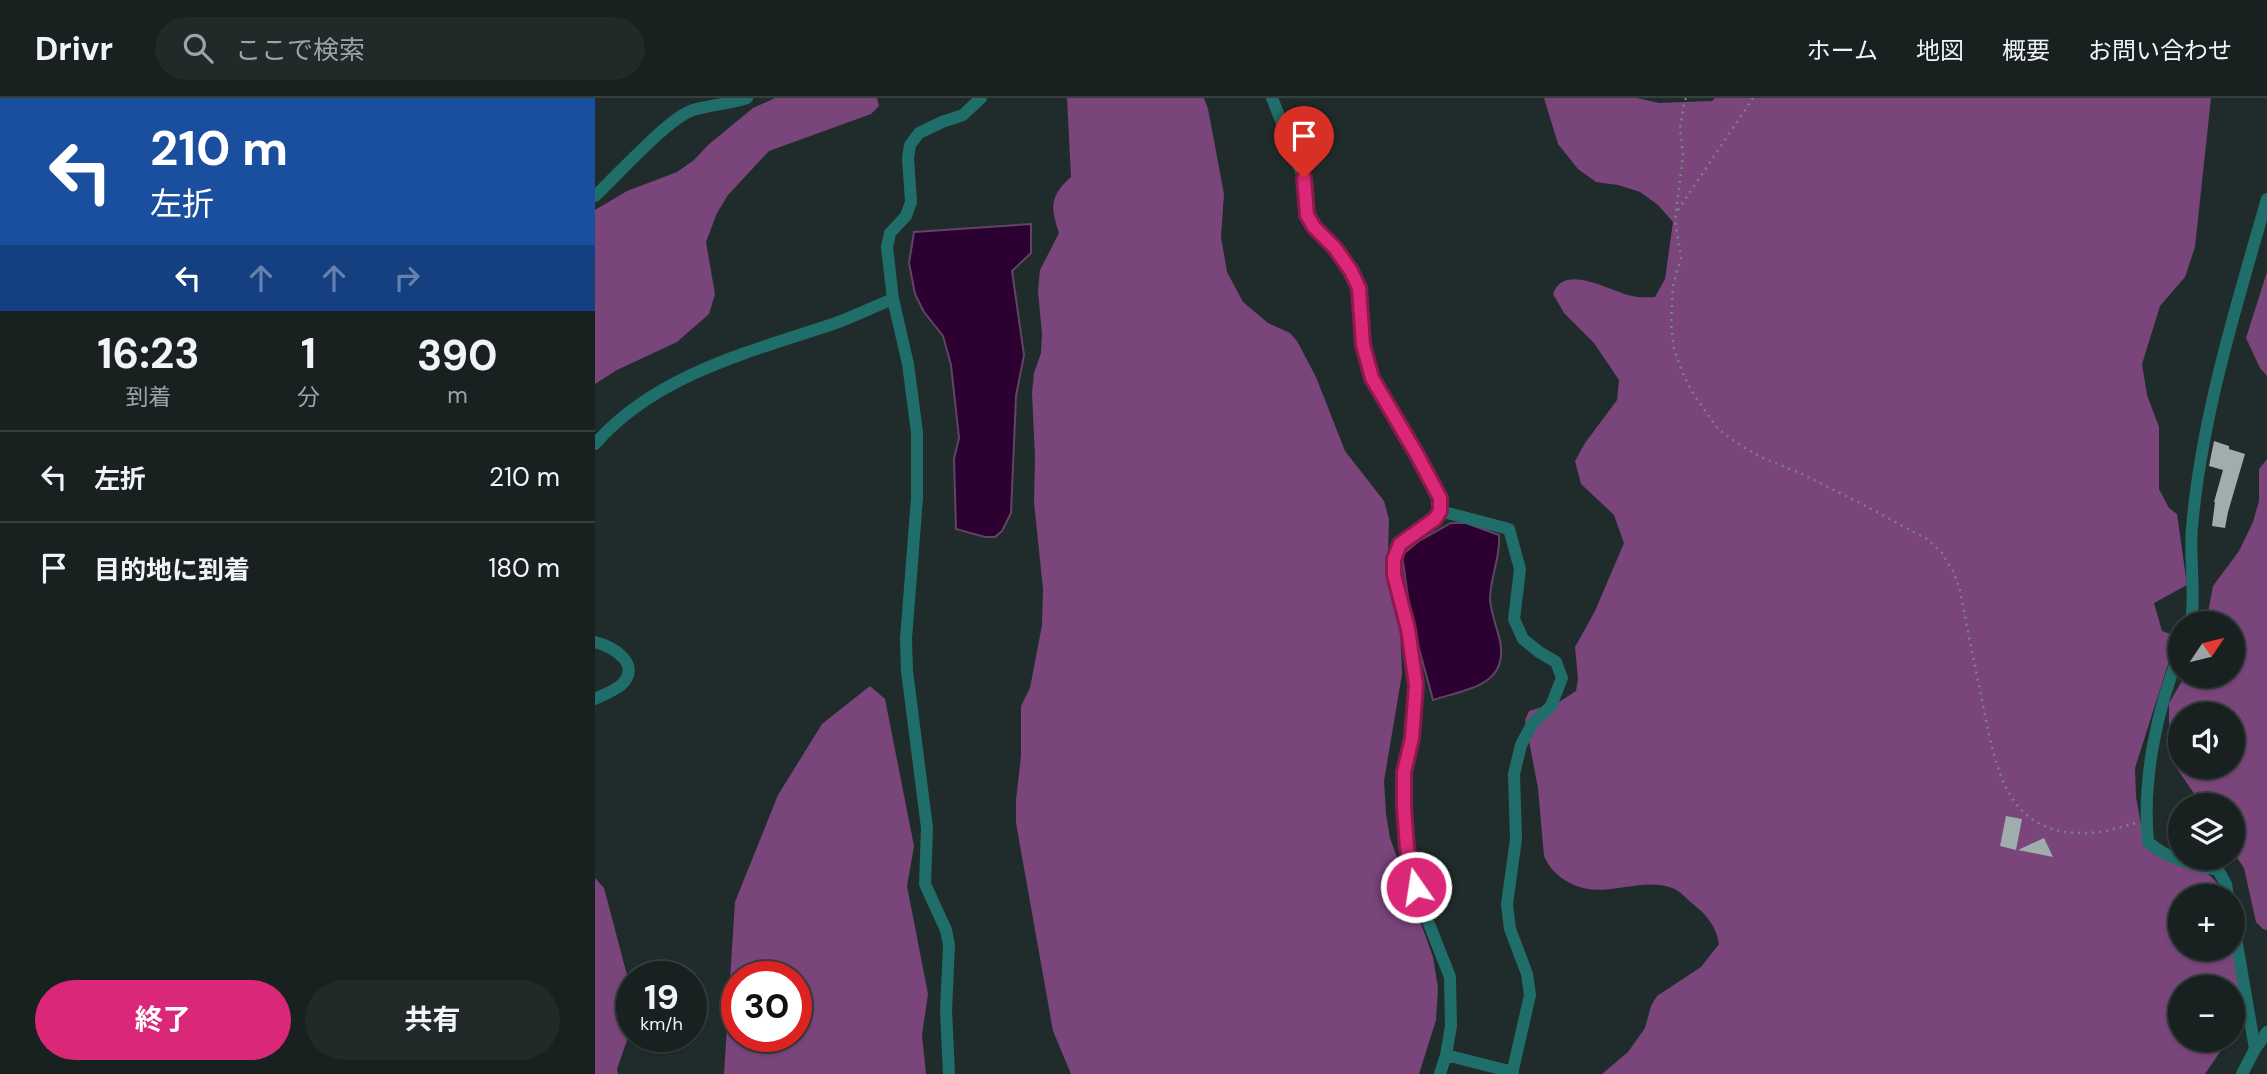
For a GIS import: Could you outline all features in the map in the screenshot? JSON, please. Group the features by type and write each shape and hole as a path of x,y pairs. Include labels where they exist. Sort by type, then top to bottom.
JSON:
{"street":[{"path":"595,197 670,124 692,111 747,98"},
{"path":"949,1074 946,1060 946,1010 949,945 946,930 925,884 927,828 907,671 906,639 917,498 917,432 908,364 893,299 887,247 890,233 906,216 911,202 908,158 910,145 919,133 963,115 981,98"},
{"path":"1272,98 1304,178 1307,215 1314,227 1335,248 1359,288 1363,345 1372,378 1440,498 1440,511 1435,519 1400,544 1394,559 1394,575 1408,629 1416,685 1412,738 1404,772 1407,848 1422,906 1450,977 1451,1026 1440,1074"},
{"path":"2192,611 2192,527 2205,439 2223,352 2267,199"},
{"path":"595,444 610,427 664,388 758,347 836,323 893,299"},
{"path":"1440,511 1509,529 1520,569 1514,619 1523,639 1556,662 1562,678 1551,706 1532,723 1521,745 1514,774 1516,839 1507,904 1510,929 1527,974 1529,995 1513,1073 1446,1055"},
{"path":"595,642 610,645 621,654 629,674 621,685 595,699"},
{"path":"2169,688 2159,719 2148,788 2148,842 2158,852 2184,862 2218,870 2226,884"},
{"path":"2240,961 2255,1049"},
{"path":"2242,1074 2267,1032"}],"path":[{"path":"1686,98 1680,129 1683,155 1675,221 1681,258 1673,286 1671,323 1674,350 1694,395 1718,429 1763,458 1802,474 1927,538 1942,552 1960,590 1993,755 2017,806 2033,820 2052,828 2074,832 2101,831 2146,820"},
{"path":"1676,212 1753,98"}],"shaded area":[{"path":"775,98 877,98 879,106 871,114 769,151 728,195 717,213 706,242 715,294 709,314 677,342 617,370 595,384 595,210 627,191 677,172 753,108"},
{"path":"1067,98 1204,98 1224,194 1221,237 1227,272 1243,302 1268,323 1290,333 1297,341 1316,377 1345,451 1384,501 1389,520 1388,553 1394,600 1400,624 1402,674 1384,781 1386,814 1390,838 1433,957 1438,988 1436,1020 1419,1074 1071,1074 1053,1031 1016,823 1016,800 1021,756 1021,706 1030,688 1042,625 1043,589 1034,502 1032,393 1034,373 1041,353 1038,291 1040,270 1059,233 1054,216 1054,202 1059,190 1071,177"},
{"path":"1544,98 1637,98 1659,103 1712,101 1715,98 2211,98 2195,247 2185,277 2160,306 2142,364 2147,395 2159,427 2159,489 2169,508 2177,514 2187,585 2154,603 2162,631 2168,633 2168,664 2135,768 2136,797 2143,835 2150,842 2168,850 2168,870 2205,870 2218,884 2168,884 2168,961 2235,961 2238,975 2168,975 2168,1052 2220,1052 2205,1074 1602,1074 1628,1052 1645,1028 1651,1006 1657,996 1701,967 1719,944 1716,932 1707,917 1675,889 1659,885 1596,890 1583,888 1558,875 1544,856 1538,788 1525,720 1529,711 1559,702 1576,691 1578,679 1575,647 1595,611 1624,543 1614,515 1581,484 1575,461 1617,400 1619,380 1594,343 1564,313 1553,294 1559,285 1567,280 1577,279 1635,297 1655,297 1665,279 1673,222 1658,205 1640,192 1596,182 1578,169 1558,144"},
{"path":"1031,224 1031,253 1012,271 1024,355 1016,396 1011,513 1002,531 995,537 985,537 956,529 954,459 959,438 951,365 943,336 924,312 915,294 909,263 914,232"},
{"path":"2267,272 2267,376 2260,368 2246,338"},
{"path":"2267,459 2267,930 2256,922 2244,870 2245,793 2194,793 2184,779 2245,779 2245,702 2170,702 2178,688 2245,688 2245,611 2208,611 2213,586 2239,551 2253,522 2259,501 2259,469"},
{"path":"1451,523 1466,523 1499,535 1490,599 1501,656 1498,668 1482,683 1433,700 1411,619 1402,555 1419,541"},
{"path":"870,686 885,699 914,846 907,886 928,994 922,1035 926,1074 724,1074 725,1052 812,1052 812,961 731,961 735,902 778,795 822,724"},
{"path":"595,878 604,888 623,961 616,961 616,1052 623,1052 618,1074 595,1074"}],"building":[{"path":"2214,441 2245,454 2225,528 2212,526 2214,502 2223,470 2209,466"},
{"path":"2006,816 2022,819 2016,850 2000,846"},
{"path":"2044,838 2053,857 2018,850"}],"route":[{"path":"1304,178 1307,215 1314,227 1335,248 1359,288 1363,345 1372,378 1440,498 1440,511 1435,519 1400,544 1394,559 1394,575 1408,629 1416,685 1412,738 1404,772 1404,807 1407,848 1416,887"}]}
